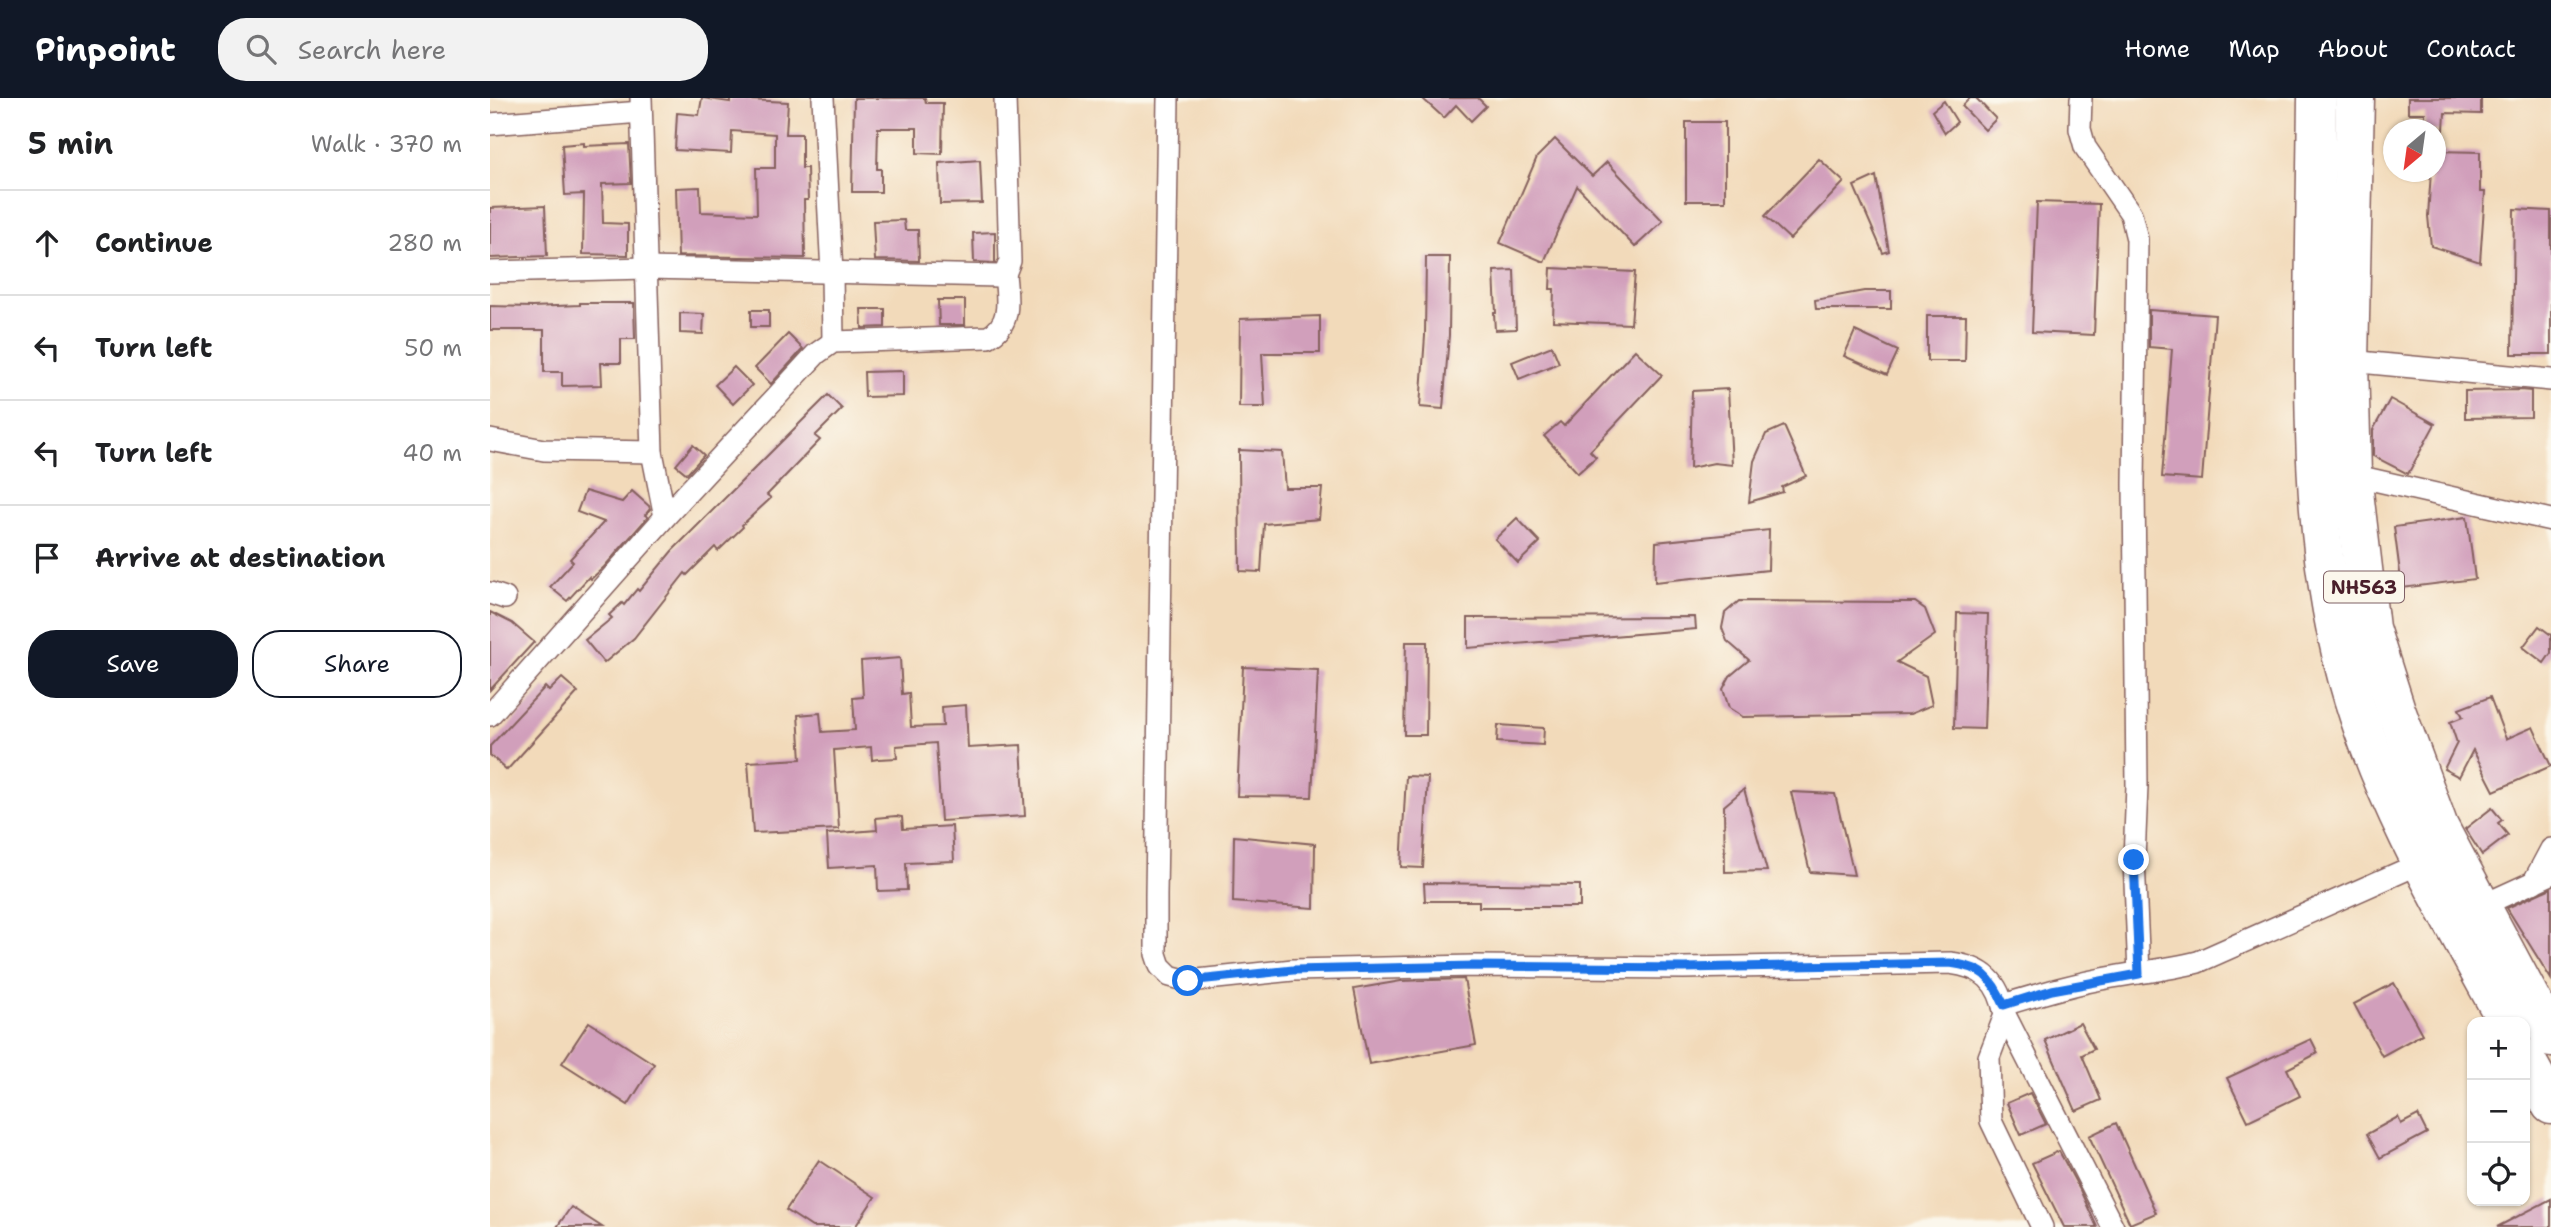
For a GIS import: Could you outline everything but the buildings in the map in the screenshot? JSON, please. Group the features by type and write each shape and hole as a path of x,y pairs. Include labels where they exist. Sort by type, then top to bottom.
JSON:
{"highway":[{"name":"NH563","path":"2317,98 2333,274 2349,361 2352,475 2370,628 2396,710 2439,827 2551,1037"},
{"name":"NH563","path":"2355,98 2313,426 2318,509 2332,617 2353,698 2389,797 2421,863 2504,1017"},
{"path":"2530,1067 2551,1105"}],"street":[{"path":"823,98 833,342"},
{"path":"490,715 665,517 816,354 833,342 988,337 998,332 1004,323 1007,308 1005,274 1010,261 1005,98"},
{"path":"1168,98 1156,907 1156,954 1160,966 1170,976 1188,981 1293,970 1474,966 1684,968 1950,963 1967,965 1983,972 1993,981 2004,1010 2113,1227"},
{"path":"2081,98 2080,129 2085,147 2131,214 2137,239 2134,484 2137,786 2134,860 2139,974"},
{"path":"490,124 641,105 652,452 665,517"},
{"path":"490,272 647,268 992,277 1005,274"},
{"path":"2349,361 2551,380"},
{"path":"490,440 544,450 652,452"},
{"path":"2352,475 2551,520"},
{"path":"2481,906 2542,878 2551,849"},
{"path":"2042,1227 1991,1121 1989,1057 2004,1010 2052,990 2202,960 2421,863"}],"route":[{"path":"1188,981 1293,970 1474,966 1684,968 1950,963 1967,965 1983,972 1993,981 2004,1005 2052,990 2139,974 2134,860"}]}
